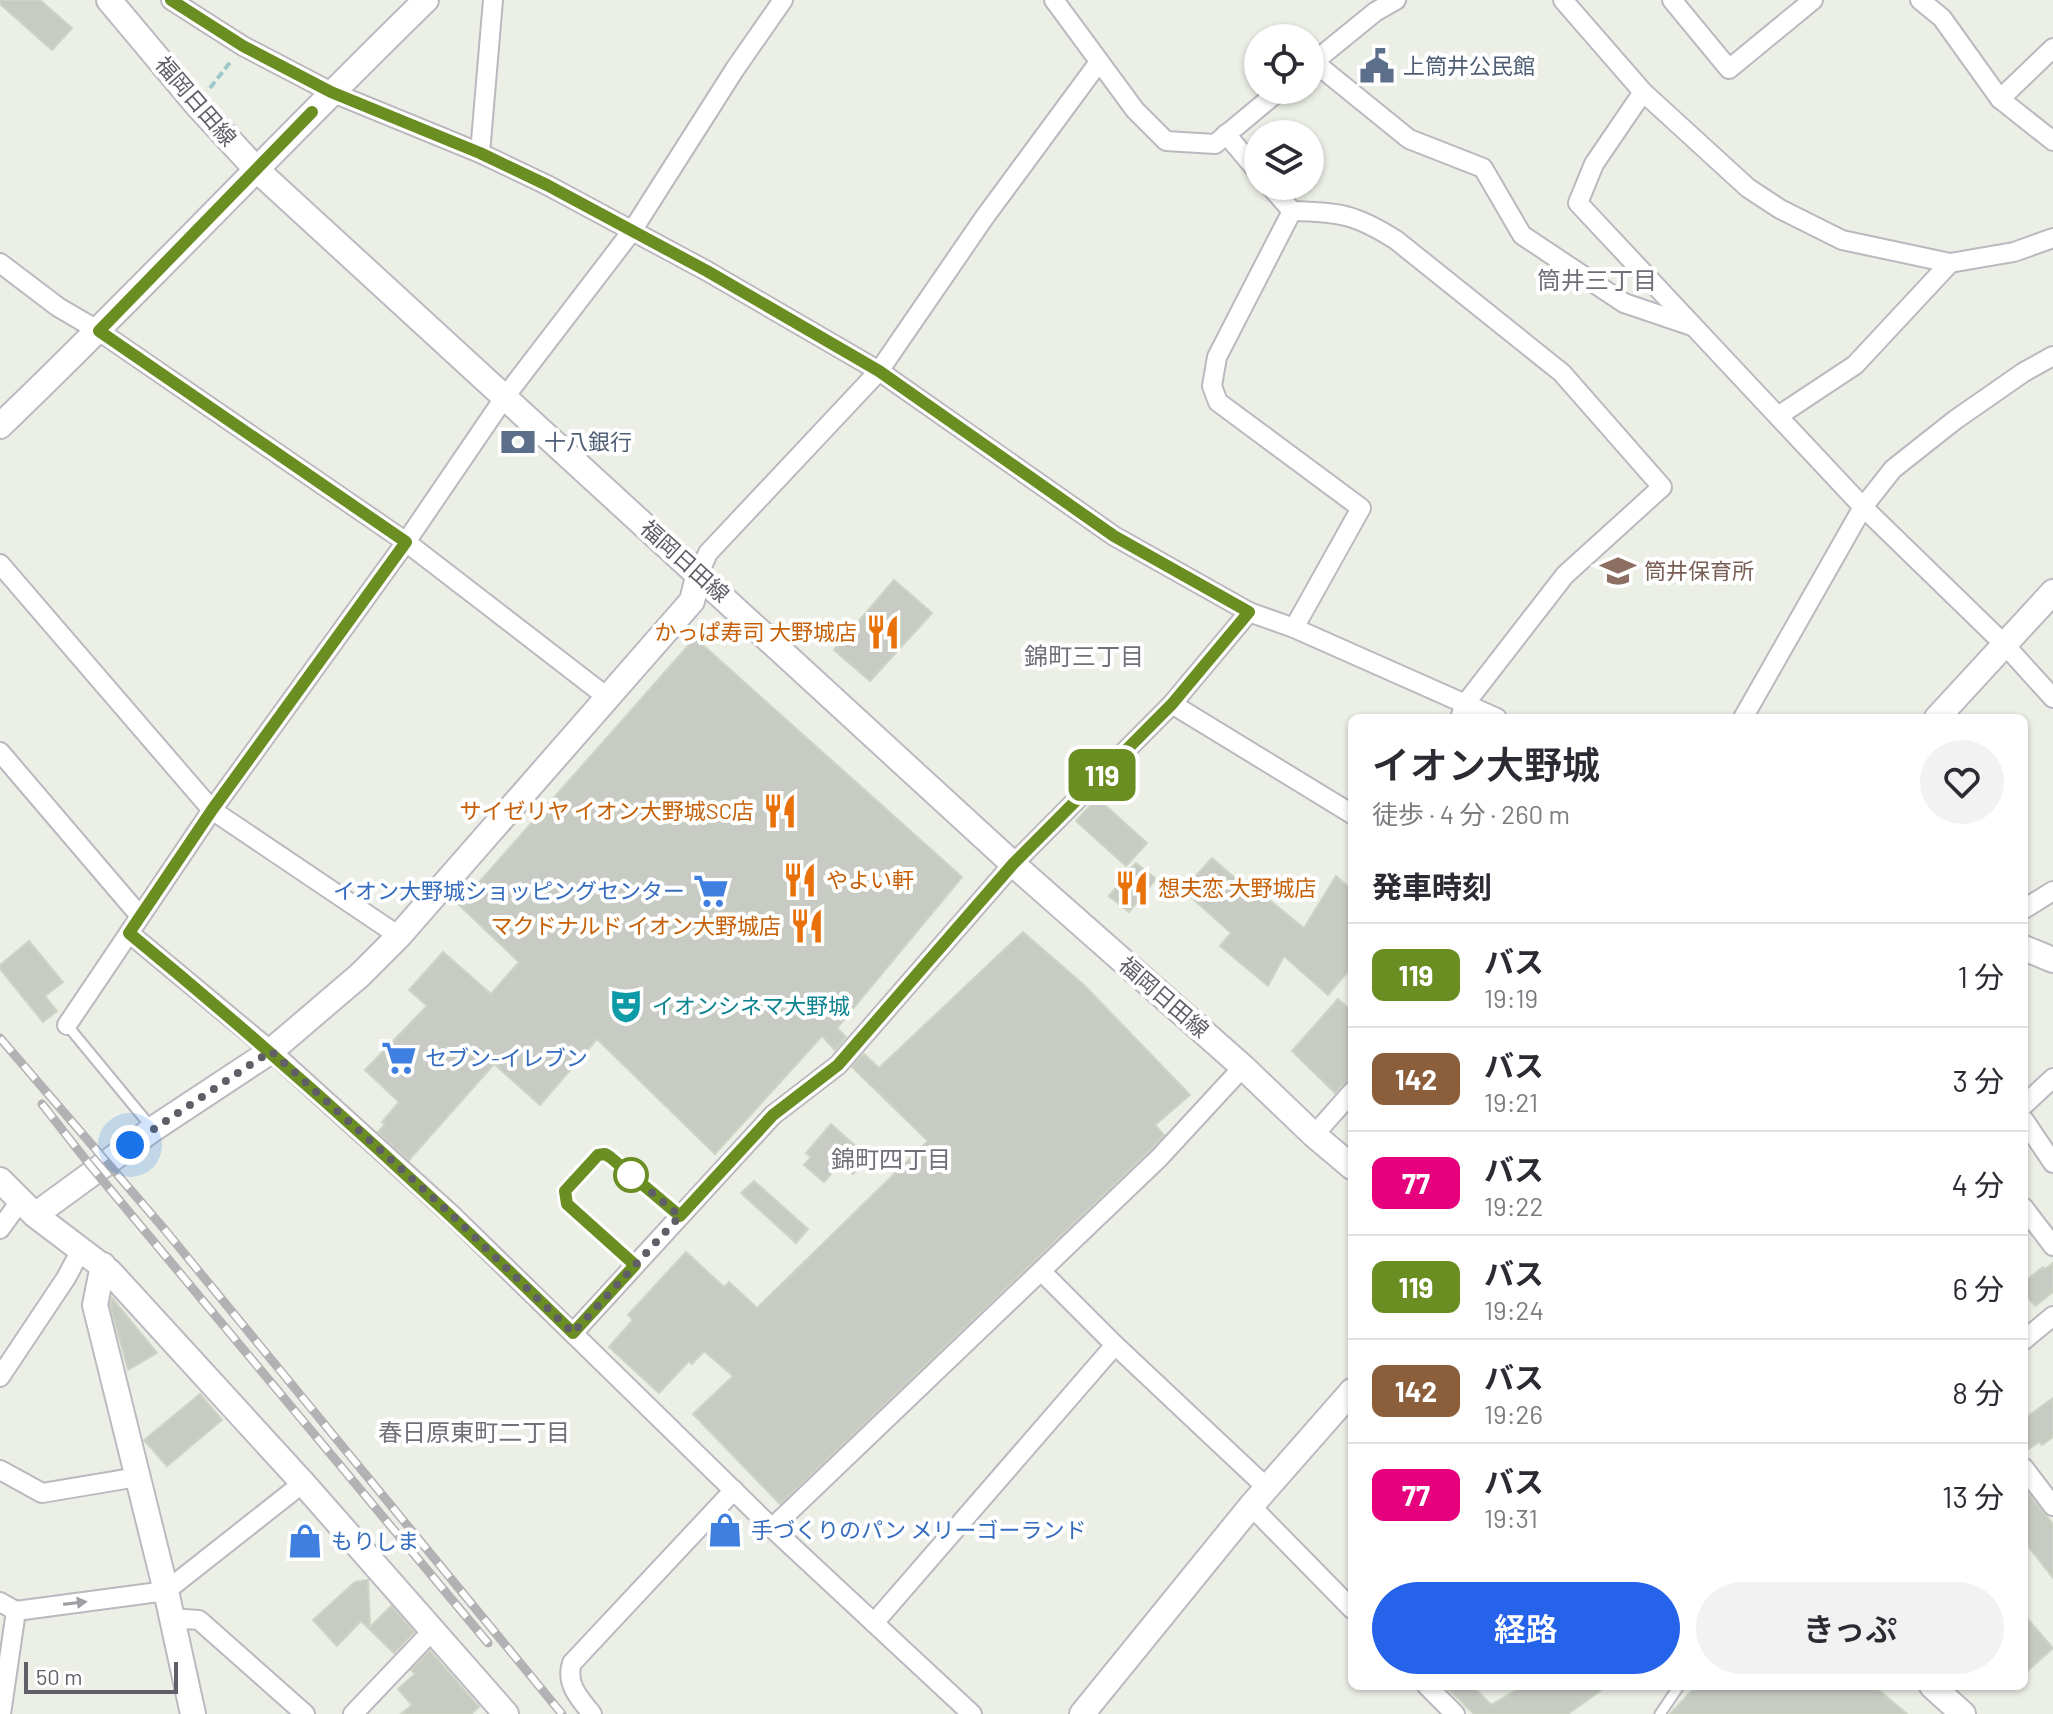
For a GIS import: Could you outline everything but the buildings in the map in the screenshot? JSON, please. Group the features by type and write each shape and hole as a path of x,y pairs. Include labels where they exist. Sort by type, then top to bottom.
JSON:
{"street":[{"name":"福岡日田線","path":"109,0 197,105 257,170 1013,864 1348,1164"},
{"path":"171,0 243,46 331,92 480,153 547,185 707,271 879,371 1114,536 1249,612 1294,628 1462,711 1565,575 1662,487 1562,373 1396,240 1366,221 1340,212 1292,211 1282,200"},
{"path":"0,426 99,331 331,92 426,0"},
{"path":"480,153 493,0"},
{"path":"67,1025 212,810 406,542 504,398 632,231 735,69 783,0"},
{"path":"1054,0 1135,110 1166,141 1215,144 1263,104"},
{"path":"1324,54 1375,12 1396,0"},
{"path":"1563,0 1643,92 1748,188 1780,209 1842,240 1950,263 2014,252 2053,238"},
{"path":"1672,0 1729,69 1813,0"},
{"path":"1920,0 1942,18 2000,99 2053,141"},
{"path":"2000,99 2053,48"},
{"path":"0,1229 28,1207 271,1051 360,975 399,936 692,601 708,553 879,371 984,218 1099,62"},
{"path":"1324,73 1409,139 1483,168 1522,235 1624,303 1694,327"},
{"path":"1643,92 1594,164 1578,203 1863,507 2005,645 2053,698"},
{"path":"1226,134 1244,155"},
{"path":"1292,211 1217,357 1212,386 1218,402 1361,508 1294,628"},
{"path":"0,263 58,307 99,331 406,542 607,697"},
{"path":"1778,416 1855,365 1950,263"},
{"path":"1745,714 1863,507 1893,469 1966,412 2053,356"},
{"path":"0,564 212,810 399,936"},
{"path":"1941,714 2053,592"},
{"path":"573,1333 773,1115 838,1065 1013,864 1172,704 1249,612"},
{"path":"1172,704 1348,812"},
{"path":"0,752 140,916"},
{"path":"2028,907 2053,891"},
{"path":"129,933 271,1051 453,1216 772,1528 972,1714"},
{"path":"2028,950 2053,960"},
{"path":"772,1528 1159,1158 1243,1067"},
{"path":"2028,1101 2053,1078"},
{"path":"1314,1135 1348,1097"},
{"path":"2028,1126 2053,1163"},
{"path":"0,1180 28,1207 103,1265 303,1483 506,1714"},
{"path":"2028,1213 2053,1246"},
{"path":"0,1376 66,1278 81,1250"},
{"path":"103,1265 95,1305 166,1591 187,1714"},
{"path":"1041,1271 1259,1497 1348,1604"},
{"path":"2028,1337 2053,1316"},
{"path":"874,1623 1115,1345"},
{"path":"1082,1714 1259,1497 1348,1396"},
{"path":"0,1470 42,1493 137,1477"},
{"path":"2028,1473 2053,1506"},
{"path":"1,1714 8,1606 166,1591 303,1483"},
{"path":"592,1714 569,1679 572,1663 734,1490"},
{"path":"170,1618 199,1620 305,1714"},
{"path":"353,1714 434,1629"},
{"path":"1431,1690 1455,1714"},
{"path":"1936,1690 1963,1714"}],"lane":[{"path":"67,1025 153,1129"},
{"path":"635,1265 567,1204 565,1191 573,1182 598,1155 605,1154 680,1216"},
{"path":"1660,1714 1676,1690"}],"path":[{"path":"197,105 243,46"}],"railway":[{"path":"0,1038 165,1230 562,1714"},
{"path":"42,1104 488,1643"}],"bus line":[{"name":"119","path":"171,0 243,46 331,92 480,153 547,185 707,271 879,371 1114,536 1249,612 1172,704 1013,864 838,1065 773,1115 680,1216 610,1157 598,1155 565,1191 564,1197 567,1204 635,1265 573,1333 453,1216 271,1051 129,933 212,810 406,542 99,331 312,112"}],"place":[{"name":"上筒井公民館","path":"1377,66"},
{"name":"十八銀行","path":"518,442"},
{"name":"筒井保育所","path":"1618,571"},
{"name":"かっぱ寿司 大野城店","path":"883,632"},
{"name":"サイゼリヤ イオン大野城SC店","path":"780,811"},
{"name":"やよい軒","path":"800,880"},
{"name":"想夫恋 大野城店","path":"1132,888"},
{"name":"イオン大野城ショッピングセンター","path":"711,891"},
{"name":"マクドナルド イオン大野城店","path":"807,926"},
{"name":"イオンシネマ大野城","path":"626,1006"},
{"name":"セブン-イレブン","path":"399,1058"},
{"name":"手づくりのパン メリーゴーランド","path":"725,1530"},
{"name":"もりしま","path":"305,1541"}],"district":[{"name":"筒井三丁目","path":"1597,281"},
{"name":"錦町三丁目","path":"1084,657"},
{"name":"錦町四丁目","path":"891,1160"},
{"name":"春日原東町二丁目","path":"474,1433"}],"route":[{"path":"130,1145 271,1051 453,1216 573,1333 680,1216 631,1175"}]}
